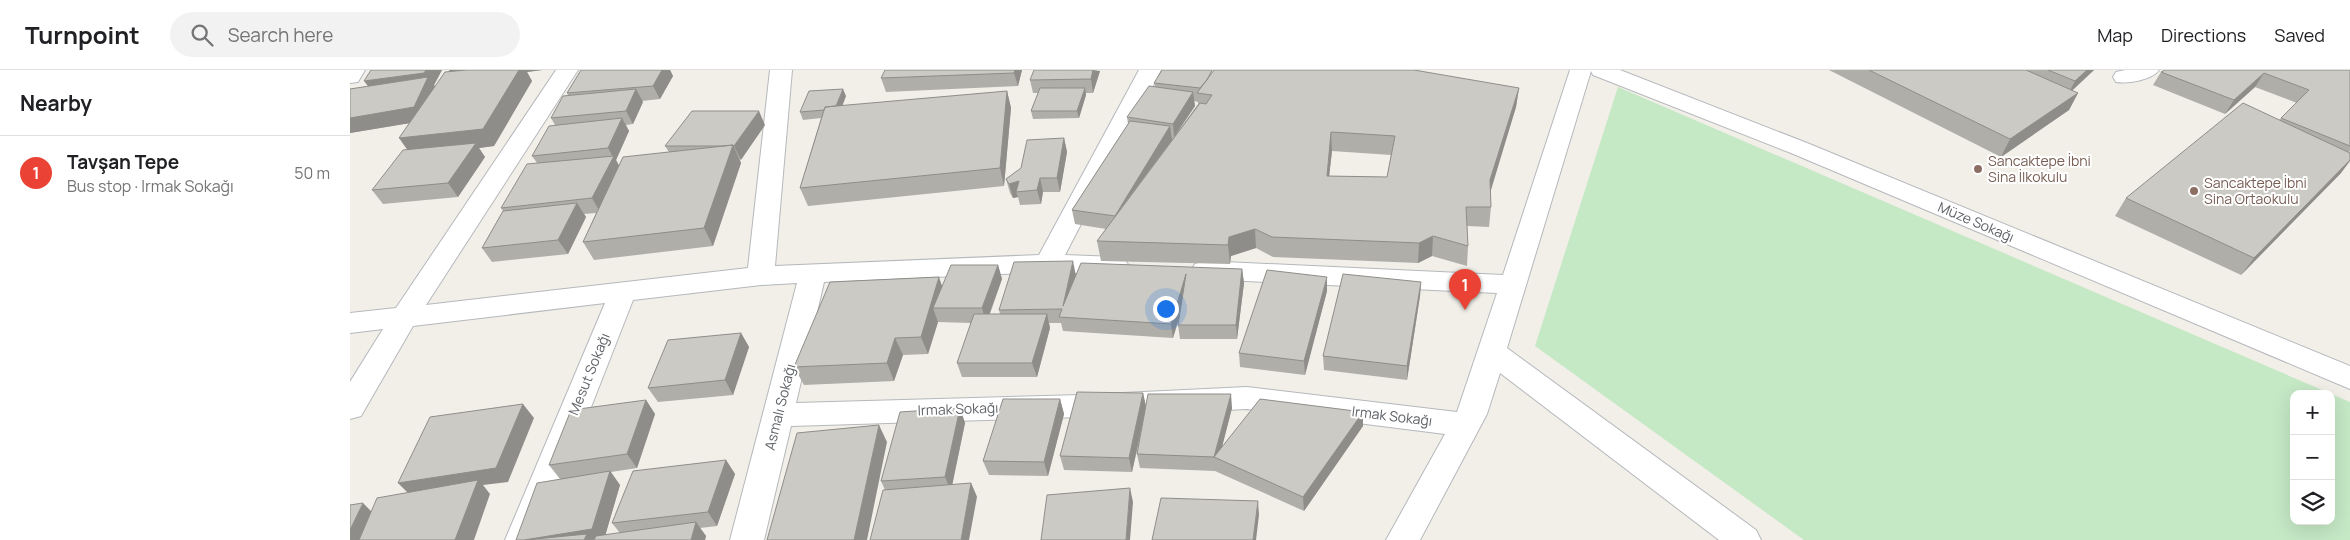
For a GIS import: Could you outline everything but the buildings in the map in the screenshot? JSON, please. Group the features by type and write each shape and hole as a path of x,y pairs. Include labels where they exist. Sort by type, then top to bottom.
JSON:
{"street":[{"path":"350,77 354,70"},
{"path":"350,408 404,317 567,70"},
{"path":"761,276 781,70"},
{"path":"1048,263 1150,70"},
{"path":"1403,540 1472,414 1581,70"},
{"name":"Müze Sokağı","path":"1601,70 1809,152 2350,378"},
{"path":"2124,77 2148,70"},
{"path":"350,323 761,276 1048,263 1137,267"},
{"path":"1177,269 1514,285"},
{"name":"Asmalı Sokağı","path":"747,540 813,274"},
{"name":"Mesut Sokağı","path":"522,540 623,292"},
{"path":"1492,352 1744,540"},
{"name":"Irmak Sokağı","path":"778,415 1081,406 1247,398 1466,425"}],"green space":[{"path":"1618,87 2322,390 2290,390 2290,525 2335,525 2335,396 2350,402 2350,540 1804,540 1535,346"}],"place":[{"name":"Sancaktepe İbni Sina İlkokulu","path":"1978,169"},
{"name":"Sancaktepe İbni Sina Ortaokulu","path":"2194,191"},
{"name":"Tavşan Tepe","path":"1465,310"}]}
